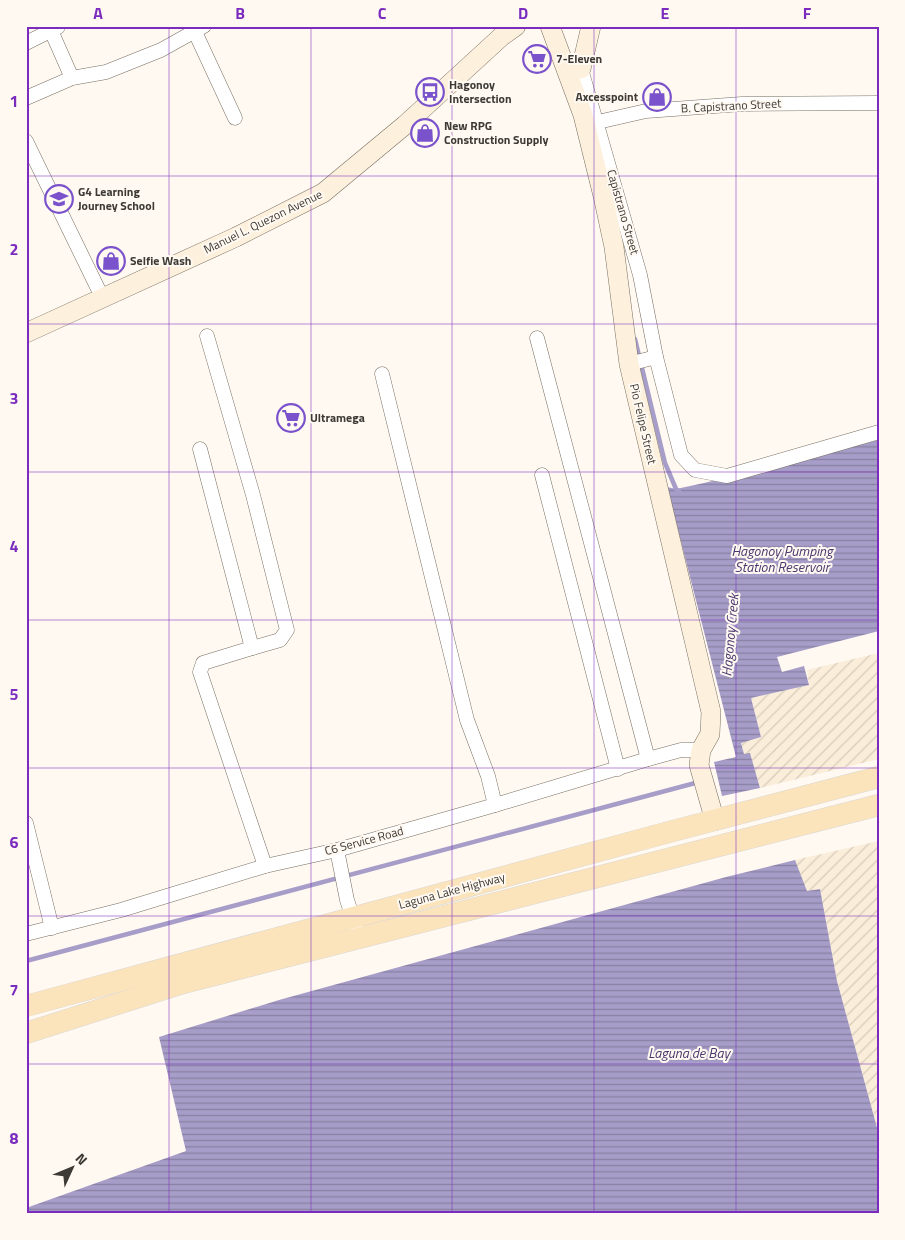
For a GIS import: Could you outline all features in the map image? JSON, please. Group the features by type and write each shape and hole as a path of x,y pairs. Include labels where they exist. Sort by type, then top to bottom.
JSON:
{"main road":[{"name":"Manuel L. Quezon Avenue","path":"26,333 236,237 323,193 364,162 502,36 516,26"},
{"name":"Pio Felipe Street","path":"550,26 591,124 633,363 711,712 710,734 700,757"},
{"path":"580,69 590,26"},
{"path":"700,757 712,811"},
{"name":"Laguna Lake Highway","path":"26,1006 350,909 712,811 879,777"},
{"name":"Laguna Lake Highway","path":"26,1033 184,983 360,940 879,805"}],"street":[{"path":"26,43 53,27 72,78"},
{"path":"26,98 72,78 106,72 161,50 200,29 235,118"},
{"name":"Capistrano Street","path":"580,69 591,124 640,275 654,358 681,455 695,470 727,476 879,432"},
{"name":"B. Capistrano Street","path":"591,124 646,111 732,105 879,103"},
{"path":"26,142 102,297"},
{"path":"208,336 253,495 287,630 280,640 203,663 200,672 265,866"},
{"path":"537,338 648,759"},
{"path":"633,363 654,358"},
{"path":"382,374 467,720 488,776 495,805"},
{"path":"200,448 252,648"},
{"path":"542,475 618,769"},
{"name":"C6 Service Road","path":"26,934 121,910 265,866 338,855 495,805 681,750 700,757"},
{"path":"26,823 52,928"},
{"path":"338,855 350,909 360,940"}],"shaded area":[{"path":"879,653 879,759 760,788 750,753 744,754 741,742 761,737 751,698 809,685 807,670"},
{"path":"879,841 879,1135 837,981 820,889 807,891 795,860"}],"water":[{"name":"Hagonoy Pumping Station Reservoir","path":"879,440 879,631 777,657 782,672 804,666 809,685 751,698 761,737 741,743 744,754 750,753 760,788 722,796 714,762 736,757 667,487 676,489 704,483"},
{"name":"Laguna de Bay","path":"795,860 807,891 820,889 837,981 879,1135 879,1214 26,1214 26,1208 186,1151 159,1037 279,1000 726,877"}],"waterway":[{"name":"Hagonoy Creek","path":"635,339 665,463 676,489 679,491"},
{"path":"26,961 699,782"}],"place":[{"name":"7-Eleven","path":"537,59"},
{"name":"Hagonoy Intersection","path":"430,92"},
{"name":"Axcesspoint","path":"657,97"},
{"name":"New RPG Construction Supply","path":"425,133"},
{"name":"G4 Learning Journey School","path":"59,199"},
{"name":"Selfie Wash","path":"111,261"},
{"name":"Ultramega","path":"291,418"}]}
